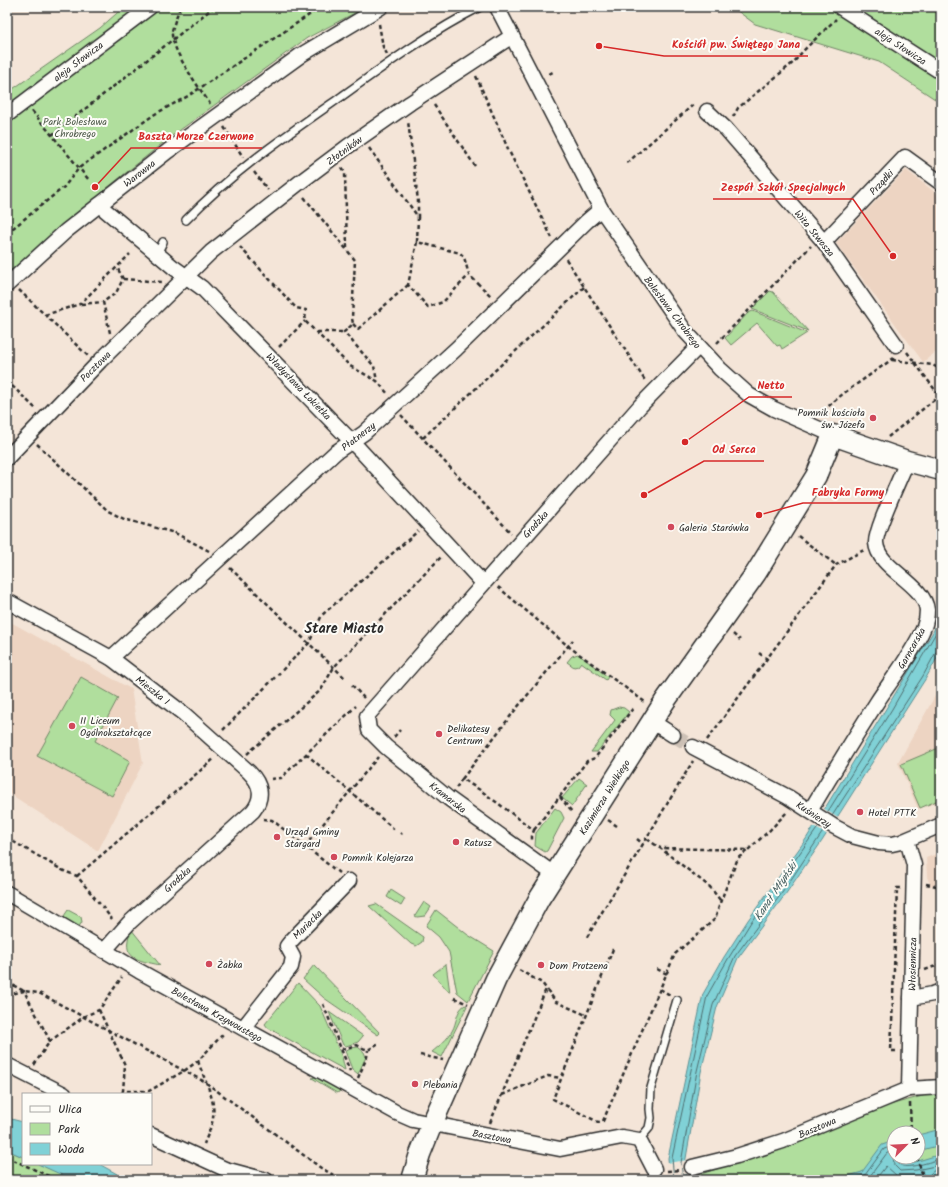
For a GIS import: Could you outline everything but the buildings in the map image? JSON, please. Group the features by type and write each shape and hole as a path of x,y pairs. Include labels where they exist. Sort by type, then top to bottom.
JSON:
{"street":[{"name":"aleja Słowicza","path":"7,115 150,7"},
{"name":"Bolesława Chrobrego","path":"497,7 601,209 665,305 698,347 749,395 774,409 833,435 907,461 941,470"},
{"name":"aleja Słowicza","path":"842,8 941,72"},
{"name":"Warowna","path":"11,285 66,231 132,178 257,86 337,32 380,14"},
{"name":"Złotników","path":"186,276 211,252 299,182 410,103 512,36"},
{"name":"Wita Stwosza","path":"706,111 726,129 822,240 898,352"},
{"name":"Prządki","path":"822,240 905,157 941,183"},
{"name":"Władysława Łokietka","path":"99,205 160,248 186,276 202,288 271,356 488,583"},
{"name":"Płatnerzy","path":"111,658 284,500 351,441 364,433 456,349 601,209"},
{"name":"Pocztowa","path":"7,458 100,361 171,293 186,276"},
{"name":"Grodzka","path":"369,700 488,583 640,406 698,347"},
{"name":"Kazimierza Wielkiego","path":"412,1180 420,1154 432,1124 496,979 539,899 555,875 650,713 756,573 816,476 833,435"},
{"name":"Garncarska","path":"813,813 850,744 924,628 927,609 924,600 885,560 879,552 876,543 882,522 907,461"},
{"name":"Mieszka I","path":"7,601 111,658 184,714 257,781 260,797 256,815"},
{"name":"Kramarska","path":"369,700 367,724 372,735 448,798 555,875"},
{"path":"650,713 673,735"},
{"name":"Kuśnierzy","path":"696,748 788,797 833,826 852,836 879,843 892,844 907,840 941,825"},
{"name":"Grodzka","path":"104,951 128,922 256,815"},
{"name":"Włosiennicza","path":"907,840 914,865 910,1088"},
{"name":"Mariacka","path":"243,1028 291,967 293,957 287,946 349,881"},
{"name":"Bolesława Krzywoustego","path":"7,893 104,951 397,1113 413,1120 432,1124"},
{"path":"912,998 941,991"},
{"path":"7,1065 62,1093"},
{"name":"Basztowa","path":"692,1167 737,1156 783,1141 910,1088 941,1087"},
{"name":"Basztowa","path":"432,1124 560,1149 622,1137 639,1140"},
{"path":"152,1135 198,1158 225,1169 266,1180"},
{"path":"639,1140 654,1169"}],"lane":[{"path":"186,220 200,205 280,140 442,27 480,7"},
{"path":"639,1140 649,1128 651,1118 651,1088 677,1000"}],"path":[{"path":"180,7 172,31 173,40 184,65 214,110"},
{"path":"52,135 214,7"},
{"path":"7,233 64,187 79,168 155,114 188,96 199,87 321,7"},
{"path":"738,108 794,62 842,8"},
{"path":"380,14 383,47 392,61"},
{"path":"549,74 553,72"},
{"path":"476,76 509,151 555,244"},
{"path":"627,163 699,100 706,111"},
{"path":"434,105 475,166"},
{"path":"31,109 89,180"},
{"path":"304,197 355,260 352,318 353,324 358,329 408,285 417,242 418,201 408,121"},
{"path":"368,148 418,217"},
{"path":"342,168 345,173 347,250"},
{"path":"717,343 822,240"},
{"path":"417,242 460,253 464,257 470,275 491,297"},
{"path":"240,248 296,308 306,310 305,321 278,348"},
{"path":"80,304 130,254"},
{"path":"562,254 650,387"},
{"path":"117,266 123,279"},
{"path":"408,285 428,307 443,302 470,275"},
{"path":"45,315 80,304 103,302 116,293 123,279"},
{"path":"123,279 164,282"},
{"path":"11,285 90,358"},
{"path":"423,438 584,287"},
{"path":"103,302 111,337"},
{"path":"305,321 350,366 377,381 392,399"},
{"path":"316,332 344,332 353,324"},
{"path":"344,332 374,366 377,381"},
{"path":"817,415 844,392 891,360 898,352 905,349 940,396 888,436"},
{"path":"891,360 932,365 941,369"},
{"path":"7,381 37,409"},
{"path":"398,412 515,537"},
{"path":"34,441 108,510 124,519 175,533 213,554"},
{"path":"222,730 309,643 322,615 420,529"},
{"path":"798,536 836,565"},
{"path":"587,936 646,839 696,748 767,659 836,565 858,554"},
{"path":"246,754 321,690 334,667 444,555"},
{"path":"225,563 345,678"},
{"path":"488,583 650,713"},
{"path":"732,634 740,640"},
{"path":"454,791 516,709 573,640"},
{"path":"759,653 767,659"},
{"path":"266,775 271,780 281,778 306,754 369,700 352,685"},
{"path":"532,848 532,836 534,830 587,761 595,758 634,707"},
{"path":"305,846 400,730"},
{"path":"306,754 395,830"},
{"path":"77,876 217,757"},
{"path":"462,779 480,790 534,830"},
{"path":"560,796 572,812"},
{"path":"613,949 553,1099 598,1122 604,1122 675,954 715,919 738,858 770,830 790,809"},
{"path":"256,815 272,820 349,881"},
{"path":"606,819 617,826"},
{"path":"7,838 64,871 77,876 112,919"},
{"path":"637,839 643,844"},
{"path":"646,839 710,887 721,900"},
{"path":"660,848 748,850"},
{"path":"921,883 941,887"},
{"path":"902,1052 891,1051 896,888 907,888"},
{"path":"920,972 941,964"},
{"path":"516,968 542,983 556,1002 586,1015"},
{"path":"657,969 667,974"},
{"path":"34,1066 50,1041 84,1016 99,1010 122,977"},
{"path":"7,982 24,991 50,1041"},
{"path":"487,1128 546,989"},
{"path":"7,995 24,991 40,993 84,1016 110,1033 205,1082 321,1168 342,1180"},
{"path":"454,998 465,1002"},
{"path":"323,1004 350,1072"},
{"path":"99,1010 125,1065 122,1093 149,1091 184,1071 198,1062 224,1034"},
{"path":"358,1078 367,1057 368,1050 380,1042"},
{"path":"342,1049 357,1045 368,1050"},
{"path":"420,1055 442,1059"},
{"path":"198,1062 205,1082 213,1098 213,1119 198,1158"},
{"path":"501,1095 548,1076 561,1078"},
{"path":"910,1088 911,1125"},
{"path":"7,1157 22,1164"},
{"path":"24,1165 55,1180"},
{"path":"919,1165 924,1180"}],"shaded area":[{"path":"906,170 941,197 941,268 938,272 941,277 941,348 923,362 836,243"},
{"name":"II Liceum Ogólnokształcące","path":"7,620 131,689 143,763 98,851 7,792"},
{"path":"941,685 941,801 918,809 898,763"},
{"path":"941,852 941,881 931,886 927,877 926,858"}],"green space":[{"name":"Park Bolesława Chrobrego","path":"124,7 366,7 307,38 169,138 106,189 106,192 75,215 7,276 7,93 100,28"},
{"path":"732,7 941,7 941,103 879,62 755,24"},
{"path":"770,291 773,292 808,331 752,309"},
{"path":"753,311 807,333 782,349 780,345 777,346 757,323 731,345 725,338 748,313"},
{"path":"578,654 608,677 606,680 581,662 578,666 574,667 567,662 572,656"},
{"path":"81,677 118,698 95,741 130,761 112,796 37,756"},
{"path":"619,707 624,708 629,712 597,752 591,752 615,720 610,715 611,710"},
{"path":"941,747 941,799 920,808 901,764"},
{"path":"579,778 587,784 572,806 562,798"},
{"path":"555,808 561,812 564,818 547,851 545,852 535,846 536,833"},
{"path":"391,890 405,899 401,906 387,897"},
{"path":"424,902 431,907 425,916 415,916"},
{"path":"376,904 423,937 422,942 416,946 411,944 369,906"},
{"path":"68,910 81,917 82,922 78,928 66,921 64,916"},
{"path":"436,910 468,935 494,951 468,1001 457,992 449,952 439,937 426,926"},
{"path":"131,929 160,965 138,959 129,952 128,939"},
{"path":"446,964 450,993 433,974"},
{"path":"314,965 380,1033 378,1035 324,998 303,979"},
{"path":"298,983 320,1006 342,1057 345,1070 268,1028 265,1024"},
{"path":"465,1005 467,1006 442,1057 432,1052 450,1034 454,1028 458,1013"},
{"path":"329,1012 363,1036 358,1042 346,1046 343,1045"},
{"path":"358,1047 364,1052 366,1057 358,1074 352,1069 345,1051 350,1048"},
{"path":"318,1076 341,1089 337,1093 312,1078"},
{"path":"941,1091 941,1180 683,1180 790,1145 882,1107"},
{"path":"7,1150 22,1157 22,1165 41,1165 76,1180 7,1180"}],"water":[{"name":"Kanał Młyński","path":"941,614 941,651 926,678 822,841 785,895 738,958 717,1007 701,1072 685,1164 687,1180 670,1180 668,1158 703,994 724,957 748,920 806,839 933,632"},
{"path":"7,1118 22,1122 22,1157 7,1150"},
{"path":"941,1129 941,1145 926,1149 926,1133"},
{"path":"886,1144 886,1165 926,1165 926,1159 941,1154 941,1177 932,1180 834,1180 862,1172 882,1145"},
{"path":"40,1165 101,1165 128,1180 73,1180"}],"pier":[{"path":"823,808 838,818 828,835 812,826"},
{"path":"688,1160 688,1174 669,1178 667,1163"}],"tunnel":[{"path":"673,735 693,747"}],"place":[{"name":"Kościół pw. Świętego Jana","path":"599,46"},
{"name":"Baszta Morze Czerwone","path":"95,187"},
{"name":"Zespół Szkół Specjalnych","path":"893,256"},
{"name":"Pomnik kościoła św. Józefa","path":"873,418"},
{"name":"Netto","path":"685,442"},
{"name":"Od Serca","path":"644,495"},
{"name":"Fabryka Formy","path":"759,515"},
{"name":"Galeria Starówka","path":"671,527"},
{"name":"II Liceum Ogólnokształcące","path":"72,726"},
{"name":"Delikatesy Centrum","path":"439,734"},
{"name":"Hotel PTTK","path":"860,812"},
{"name":"Urząd Gminy Stargard","path":"277,837"},
{"name":"Ratusz","path":"456,842"},
{"name":"Pomnik Kolejarza","path":"334,857"},
{"name":"Żabka","path":"209,964"},
{"name":"Dom Protzena","path":"541,965"},
{"name":"Plebania","path":"415,1084"}],"district":[{"name":"Stare Miasto","path":"344,628"}]}
